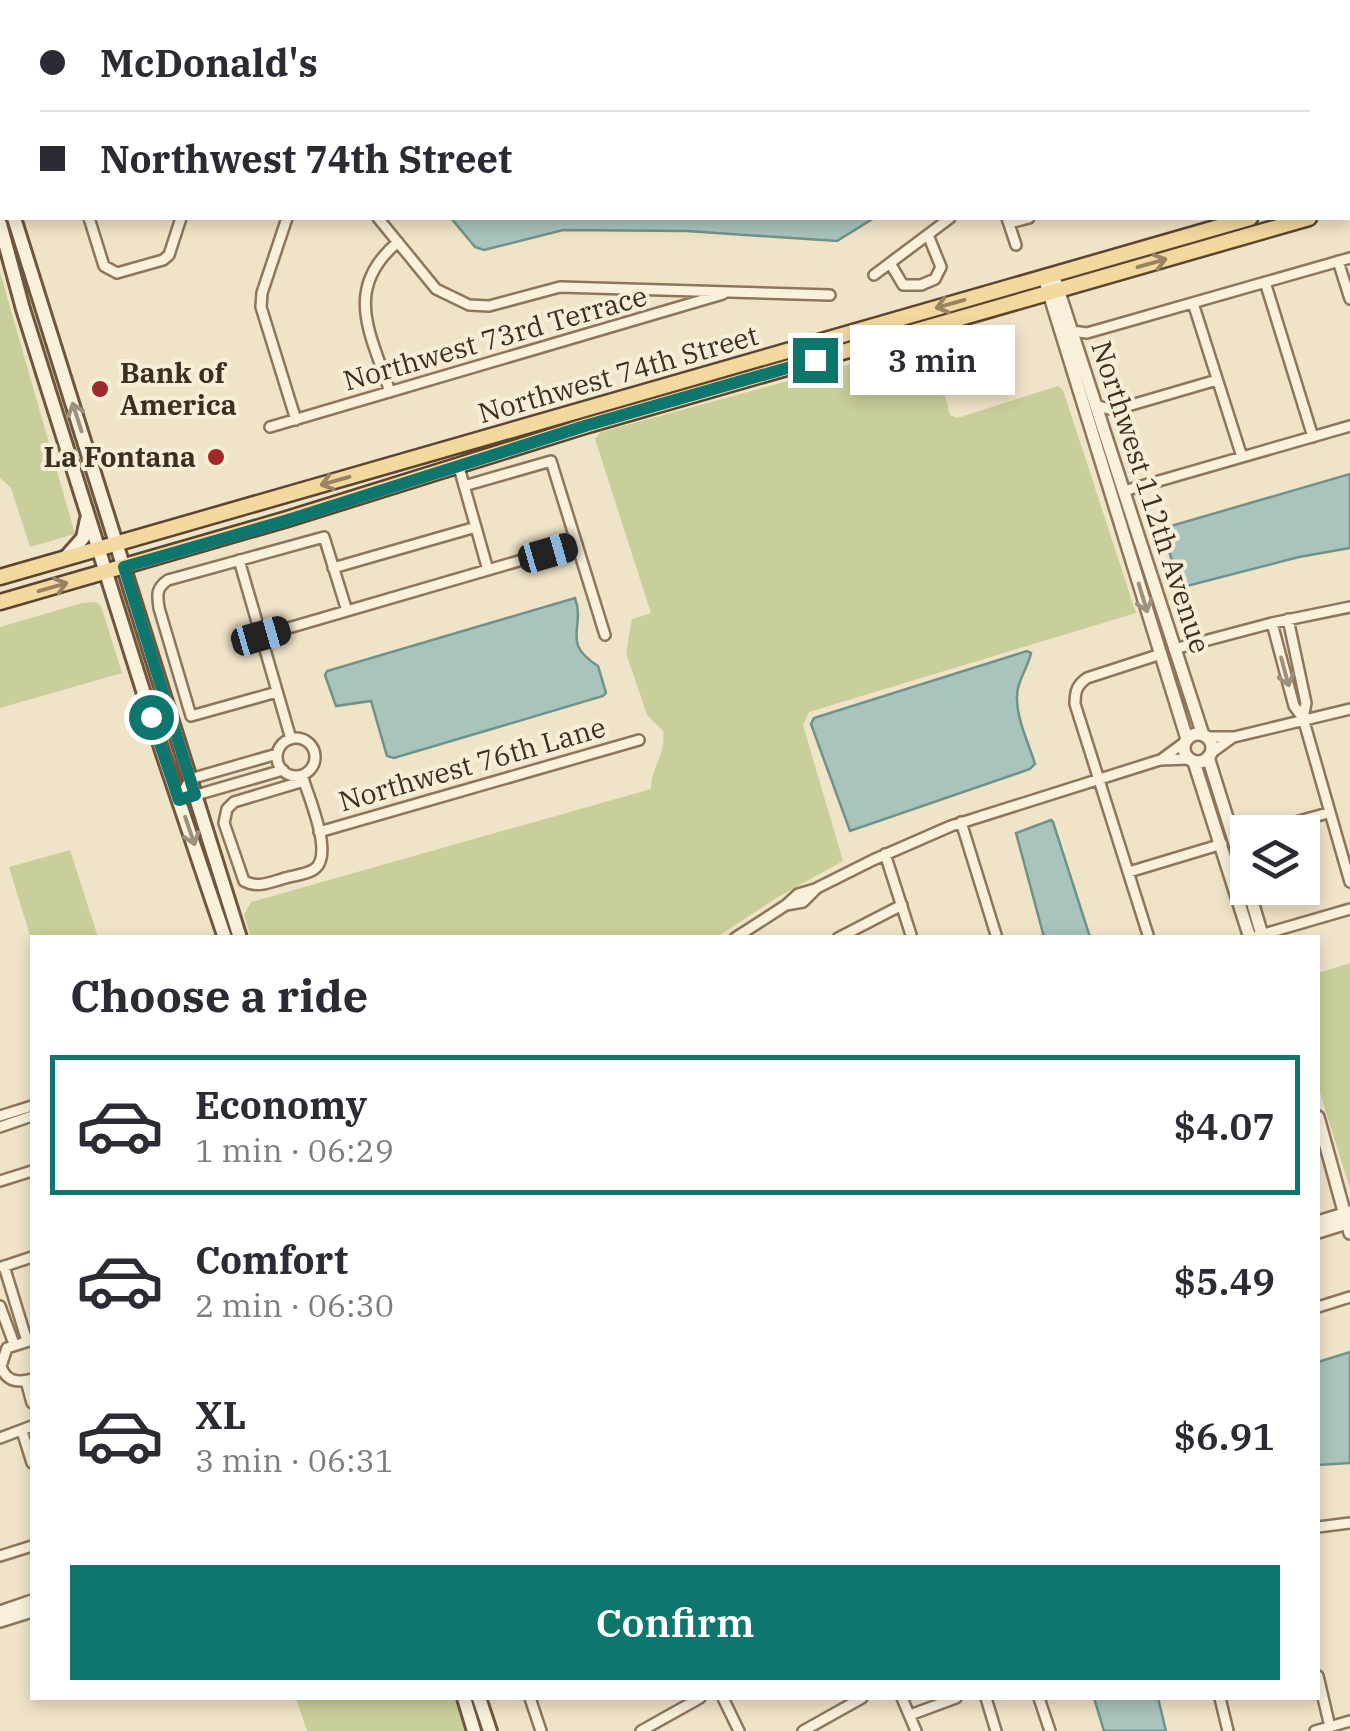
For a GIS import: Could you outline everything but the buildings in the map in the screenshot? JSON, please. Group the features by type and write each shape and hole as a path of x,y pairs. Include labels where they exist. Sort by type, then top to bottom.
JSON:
{"main road":[{"path":"15,220 239,935"},
{"name":"Northwest 74th Street","path":"0,577 1243,220"},
{"name":"Northwest 74th Street","path":"0,602 458,464 1302,220"},
{"path":"0,224 23,309 224,935"},
{"path":"369,493 384,480 415,470 418,458"},
{"path":"63,559 83,538 88,511"},
{"path":"465,1700 474,1731"},
{"path":"480,1700 490,1731"}],"street":[{"path":"90,220 104,266 117,273 168,255 180,220"},
{"path":"286,220 262,293 264,320 296,420"},
{"path":"380,220 436,289 470,305 489,306 560,286 830,295"},
{"path":"874,274 947,220"},
{"path":"1008,220 1016,245"},
{"path":"890,263 903,285 921,285 935,279 941,267 928,235"},
{"path":"390,392 364,313 364,295 371,270 398,242"},
{"path":"1072,331 1088,333 1350,258"},
{"path":"1338,261 1350,299"},
{"name":"Northwest 112th Avenue","path":"1049,275 1114,504 1168,652 1204,736"},
{"path":"1265,282 1314,436"},
{"name":"Northwest 73rd Terrace","path":"270,428 732,291"},
{"name":"Northwest 112th Avenue","path":"1053,292 1072,331 1124,491 1168,652 1186,741"},
{"path":"1192,303 1242,457"},
{"path":"1097,406 1114,410 1217,380"},
{"path":"1114,504 1124,491 1350,426"},
{"path":"464,486 551,461 605,635"},
{"path":"458,464 488,570"},
{"path":"334,568 476,528"},
{"path":"278,692 191,716 159,608 158,590 168,580 324,536 347,611"},
{"path":"261,636 577,544"},
{"path":"239,560 291,739"},
{"path":"1149,935 1075,704 1079,684 1168,652 1288,619 1350,607"},
{"path":"1288,619 1306,703 1303,718"},
{"path":"1272,623 1350,882"},
{"path":"1160,760 1193,735 1234,737 1350,708"},
{"path":"1204,736 1211,744 1228,842 1256,935"},
{"path":"739,935 786,906 798,894 962,822 1160,760 1192,760 1210,755 1234,737"},
{"path":"303,778 283,770 278,754 282,744 291,739 304,740 314,753 314,764 303,778 234,802 227,808 224,823 234,858 240,875 250,885 314,870 321,863 324,856 319,832 303,778"},
{"name":"Northwest 76th Lane","path":"319,832 639,740"},
{"path":"1186,741 1184,751 1192,760 1230,846"},
{"path":"179,800 190,779 278,754"},
{"path":"252,762 257,777"},
{"path":"179,800 283,770"},
{"path":"1318,815 1328,812"},
{"path":"962,822 995,935"},
{"path":"1129,872 1228,842"},
{"path":"886,854 911,935"},
{"path":"1251,905 1257,935"},
{"path":"850,935 902,906"},
{"path":"1264,935 1350,909"},
{"path":"0,1116 30,1107"},
{"path":"0,1127 30,1117"},
{"path":"1320,1125 1348,1221"},
{"path":"1320,1146 1332,1172"},
{"path":"0,1181 30,1172"},
{"path":"1320,1222 1348,1221"},
{"path":"1320,1231 1348,1221"},
{"path":"29,1380 14,1381 3,1376 1,1360 7,1348 30,1340 2,1267 30,1258"},
{"path":"1320,1306 1350,1297"},
{"path":"0,1306 14,1344"},
{"path":"0,1438 30,1427"},
{"path":"22,1431 30,1455"},
{"path":"1320,1527 1350,1523"},
{"path":"0,1556 30,1547"},
{"path":"0,1612 30,1602"},
{"path":"0,1621 30,1612"},
{"path":"1320,1684 1330,1727"},
{"path":"533,1700 541,1731"},
{"path":"641,1731 696,1700"},
{"path":"725,1700 739,1731"},
{"path":"803,1731 855,1700"},
{"path":"903,1700 916,1731"},
{"path":"910,1715 951,1700"},
{"path":"987,1700 996,1731"},
{"path":"1040,1700 1050,1731"},
{"path":"1220,1700 1228,1731"},
{"path":"820,1720 826,1731"},
{"path":"1316,1731 1350,1721"}],"green space":[{"path":"0,272 75,534 30,547 11,488 0,478"},
{"path":"931,342 950,415 957,418 1058,386 1063,390 1136,613 809,712 803,725 843,861 720,935 250,935 244,915 251,902 651,789 663,731 647,715 626,653 632,619 651,613 595,439 601,432"},
{"path":"96,602 101,606 122,673 0,708 0,627"},
{"path":"70,850 97,935 30,935 9,867"},
{"path":"1350,963 1350,1189 1320,1092 1320,972"},
{"path":"297,1700 456,1700 465,1731 307,1731"}],"water":[{"path":"453,220 871,220 837,241 687,231 563,230 484,250 475,247"},
{"path":"1350,474 1350,548 1187,586 1179,583 1164,528"},
{"path":"575,598 577,642 598,666 606,693 603,696 394,758 387,756 371,701 336,706 327,671"},
{"path":"1027,651 1031,653 1017,693 1021,724 1035,764 850,831 811,724 814,718"},
{"path":"1053,822 1089,935 1043,935 1016,833"},
{"path":"1350,1352 1350,1463 1320,1465 1320,1361"},
{"path":"1095,1700 1158,1700 1166,1731 1104,1731"}],"place":[{"name":"Bank of America","path":"100,389"},
{"name":"La Fontana","path":"216,457"}],"route":[{"path":"151,717 179,800 195,795 124,567 815,360"}]}
